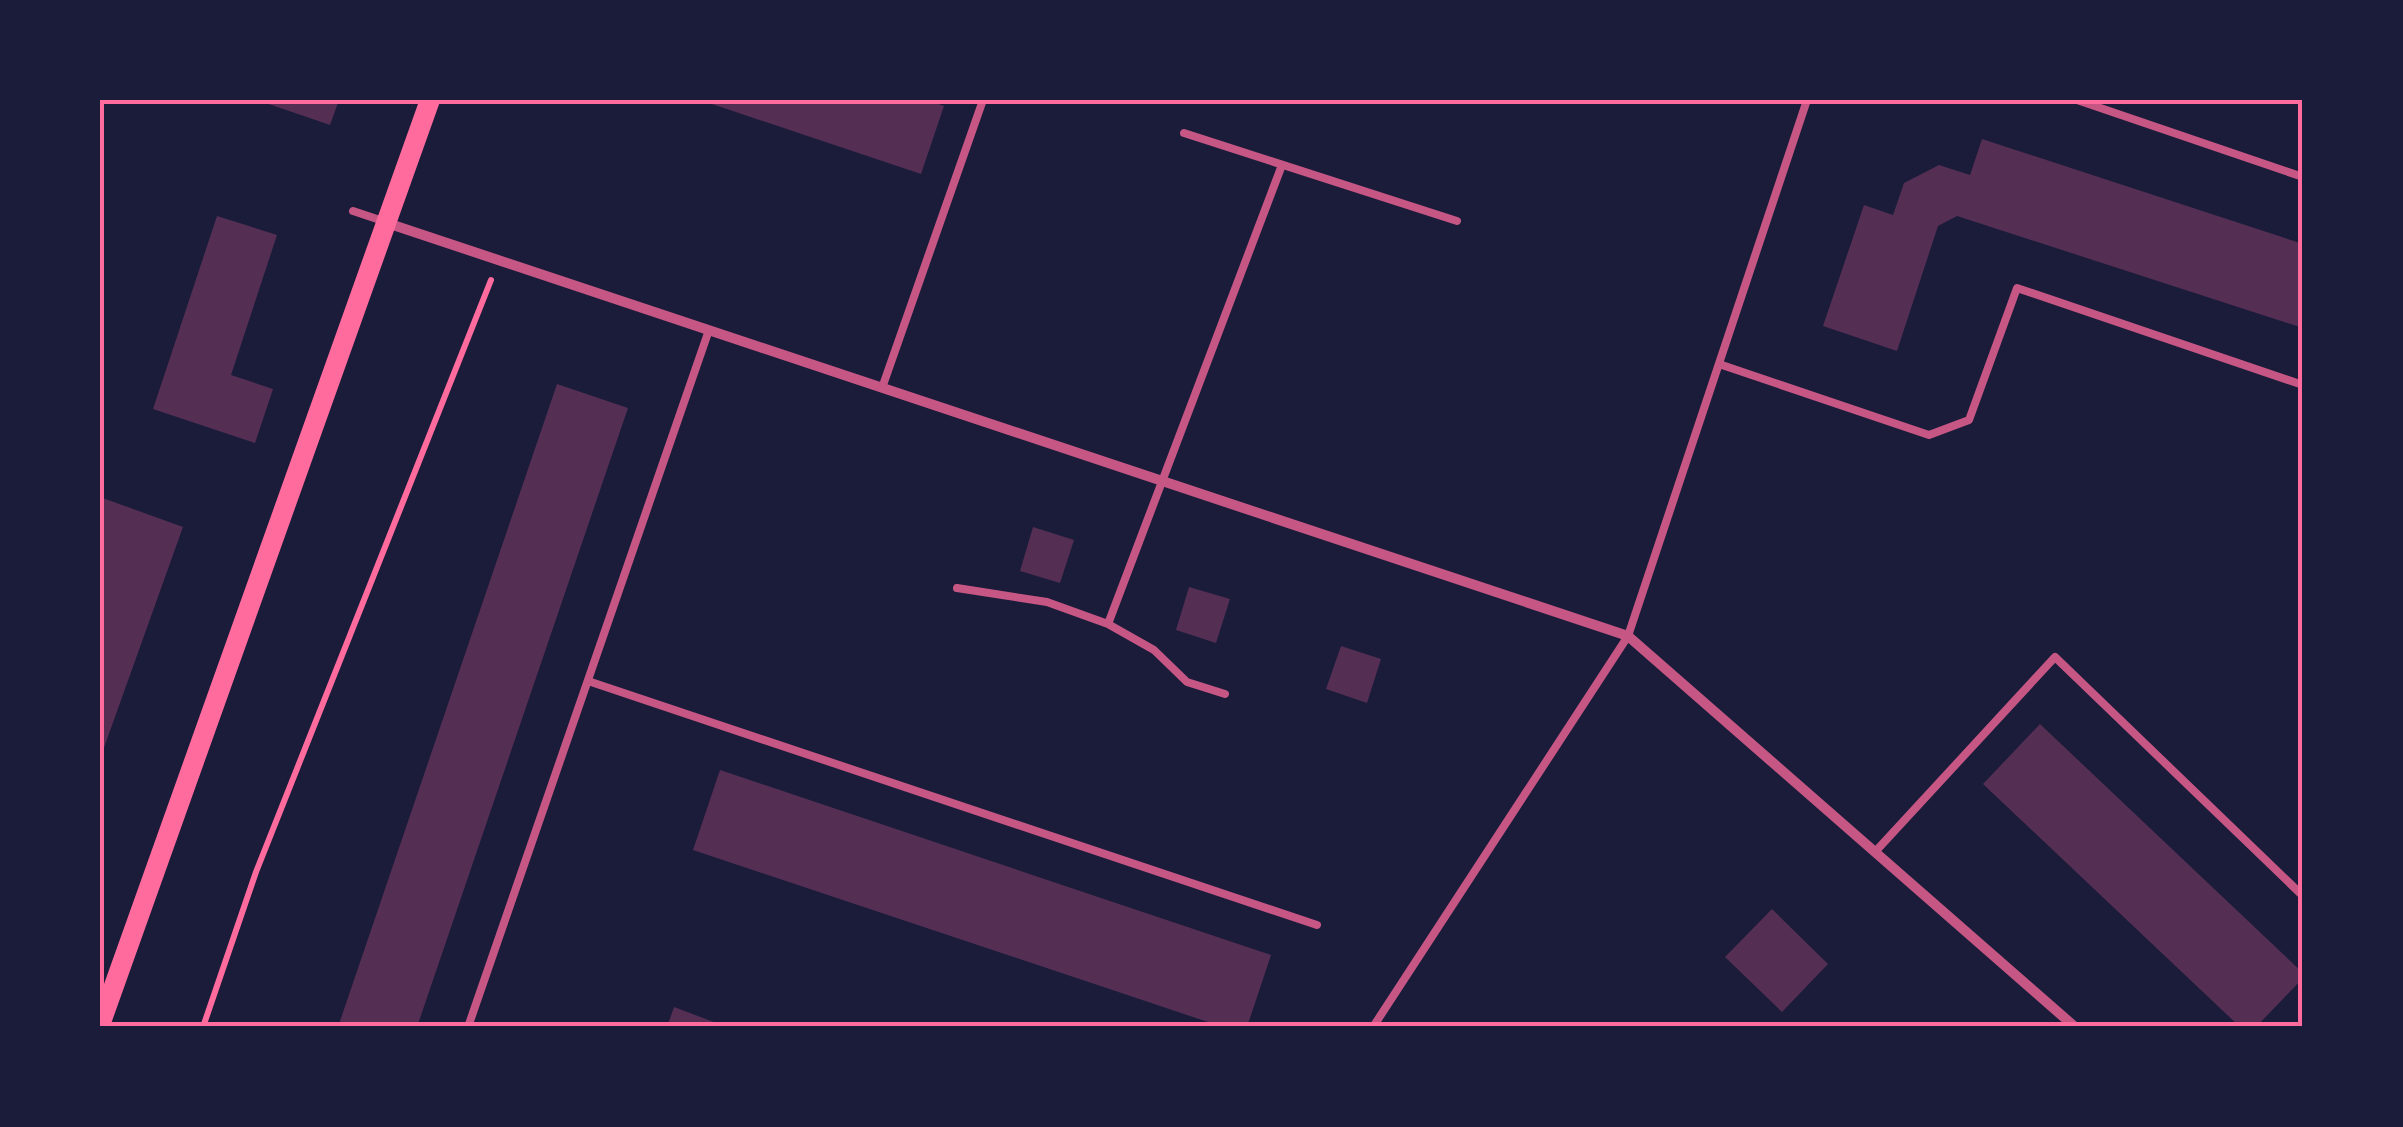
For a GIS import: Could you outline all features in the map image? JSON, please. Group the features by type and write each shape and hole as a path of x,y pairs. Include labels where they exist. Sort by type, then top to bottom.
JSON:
{"main road":[{"path":"100,1025 430,100"}],"street":[{"path":"387,222 1628,636 2075,1027"}],"lane":[{"path":"882,388 982,100"},
{"path":"1373,1027 1628,636 1808,100"},
{"path":"2076,100 2303,176"},
{"path":"1184,133 1457,222"},
{"path":"1108,624 1282,165"},
{"path":"353,211 387,222"},
{"path":"1719,364 1928,434 1969,420 2016,288 2303,384"},
{"path":"468,1027 709,330"},
{"path":"958,588 1047,602 1108,624 1154,650 1186,682 1225,694"},
{"path":"1875,852 2055,657 2303,896"},
{"path":"588,680 1316,926"}],"path":[{"path":"203,1027 256,872 499,260"}],"building":[{"path":"257,100 339,100 330,125"},
{"path":"700,100 927,100 944,106 921,174"},
{"path":"1982,139 2303,244 2303,328 1957,216 1938,226 1897,351 1823,326 1864,205 1893,215 1904,183 1939,165 1970,175"},
{"path":"217,216 277,235 231,375 273,389 255,443 153,409"},
{"path":"557,384 628,408 417,1027 338,1027"},
{"path":"100,497 183,527 101,756 100,756"},
{"path":"1033,527 1074,540 1060,583 1020,571"},
{"path":"1189,587 1230,599 1216,643 1176,630"},
{"path":"1341,646 1381,659 1367,703 1326,689"},
{"path":"2040,724 2303,973 2303,978 2256,1027 2240,1027 1983,784"},
{"path":"720,770 1271,955 1247,1027 1223,1027 693,850"},
{"path":"1772,909 1828,964 1782,1012 1725,957"},
{"path":"674,1007 727,1027 667,1027"}]}
